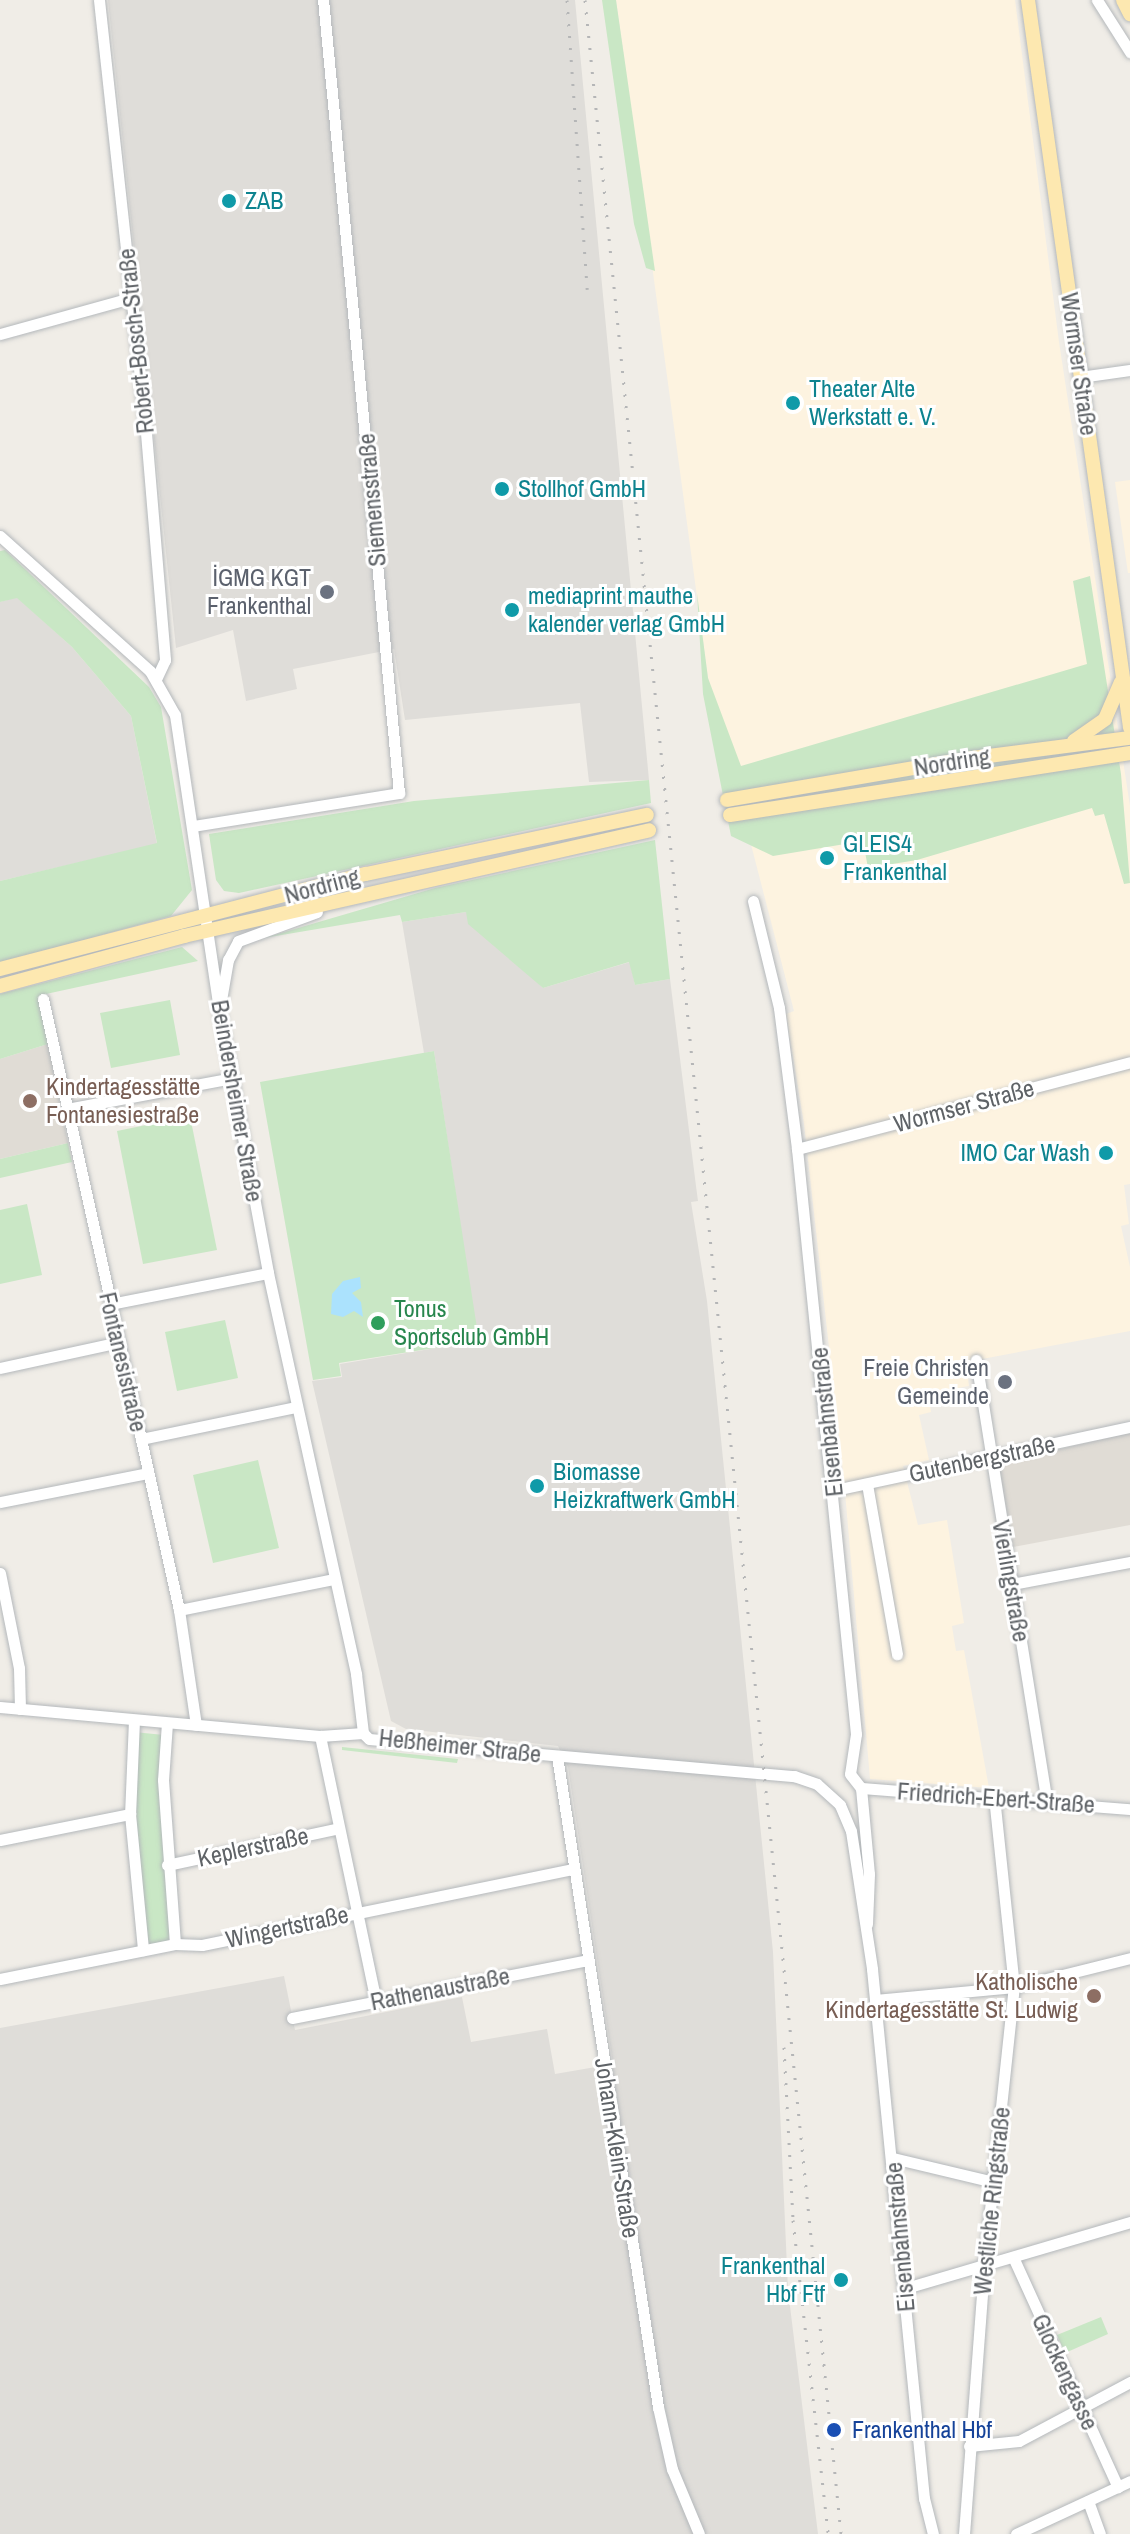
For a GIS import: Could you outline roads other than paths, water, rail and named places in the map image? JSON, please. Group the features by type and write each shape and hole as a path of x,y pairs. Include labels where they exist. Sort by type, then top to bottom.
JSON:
{"main road":[{"name":"Wormser Straße","path":"1028,0 1130,728"},
{"path":"1123,0 1130,14"},
{"path":"1062,746 1105,719 1114,707 1122,675"},
{"name":"Nordring","path":"1130,738 1062,746 729,807 1130,753"},
{"name":"Nordring","path":"0,969 366,874 648,823 0,986"}],"street":[{"name":"Robert-Bosch-Straße","path":"99,0 165,660 156,679"},
{"name":"Siemensstraße","path":"193,826 399,793 323,0"},
{"path":"1097,0 1130,52"},
{"path":"0,334 131,298"},
{"path":"1080,377 1130,370"},
{"name":"Beindersheimer Straße","path":"0,536 156,679 175,715 208,914 219,1008 268,1273 334,1579 363,1733"},
{"name":"Nordring","path":"219,1008 228,960 238,941 381,891"},
{"name":"Eisenbahnstraße","path":"753,901 779,1008 835,1490 856,1734 850,1774 861,1788 869,1874 865,1941"},
{"name":"Fontanesistraße","path":"43,999 179,1610 196,1725"},
{"name":"Wormser Straße","path":"797,1149 1130,1062"},
{"path":"67,1109 233,1078"},
{"path":"110,1304 268,1273"},
{"path":"0,1368 119,1342"},
{"name":"Vierlingstraße","path":"976,1360 1047,1802"},
{"path":"141,1439 296,1407"},
{"name":"Gutenbergstraße","path":"835,1490 1130,1427"},
{"path":"0,1502 148,1473"},
{"path":"867,1484 897,1654"},
{"path":"1012,1584 1130,1562"},
{"path":"0,1573 19,1668 20,1709"},
{"path":"179,1610 334,1579"},
{"name":"Heßheimer Straße","path":"0,1707 320,1736 363,1733 369,1739 788,1775 824,1789"},
{"path":"134,1720 130,1814 143,1950"},
{"path":"167,1723 163,1780 175,1944"},
{"path":"320,1736 376,2002"},
{"name":"Johann-Klein-Straße","path":"557,1756 658,2407 672,2469 699,2534"},
{"name":"Friedrich-Ebert-Straße","path":"861,1788 1130,1809"},
{"name":"Eisenbahnstraße","path":"824,1789 840,1805 851,1831 893,2158 923,2489 933,2534"},
{"name":"Westliche Ringstraße","path":"964,2534 984,2266 1014,1987 994,1798"},
{"path":"0,1840 130,1814"},
{"name":"Keplerstraße","path":"167,1865 339,1828"},
{"name":"Wingertstraße","path":"0,1979 175,1944 202,1945 573,1869"},
{"path":"875,2000 1014,1987 1130,1958"},
{"name":"Rathenaustraße","path":"292,2018 587,1960"},
{"path":"893,2158 994,2182"},
{"path":"906,2288 1130,2222"},
{"name":"Glockengasse","path":"1013,2257 1118,2487"},
{"path":"969,2446 1019,2441 1080,2405 1130,2382"},
{"path":"1016,2534 1130,2481"},
{"path":"1088,2501 1100,2534"}],"water":[{"path":"360,1277 361,1288 352,1293 361,1302 363,1317 354,1311 343,1317 331,1314 332,1294 343,1281"}],"railway":[{"path":"567,0 587,289"},
{"path":"585,0 841,2534"},
{"path":"784,2047 793,2220 828,2534"}],"place":[{"name":"ZAB","path":"229,201"},
{"name":"Theater Alte Werkstatt e. V.","path":"793,403"},
{"name":"Stollhof GmbH","path":"502,489"},
{"name":"İGMG KGT Frankenthal","path":"327,592"},
{"name":"mediaprint mauthe kalender verlag GmbH","path":"512,610"},
{"name":"GLEIS4 Frankenthal","path":"827,858"},
{"name":"Kindertagesstätte Fontanesiestraße","path":"30,1101"},
{"name":"IMO Car Wash","path":"1106,1153"},
{"name":"Tonus Sportsclub GmbH","path":"378,1323"},
{"name":"Freie Christen Gemeinde","path":"1005,1382"},
{"name":"Biomasse Heizkraftwerk GmbH","path":"537,1486"},
{"name":"Katholische Kindertagesstätte St. Ludwig","path":"1094,1996"},
{"name":"Frankenthal Hbf Ftf","path":"841,2280"},
{"name":"Frankenthal Hbf","path":"834,2430"}]}
